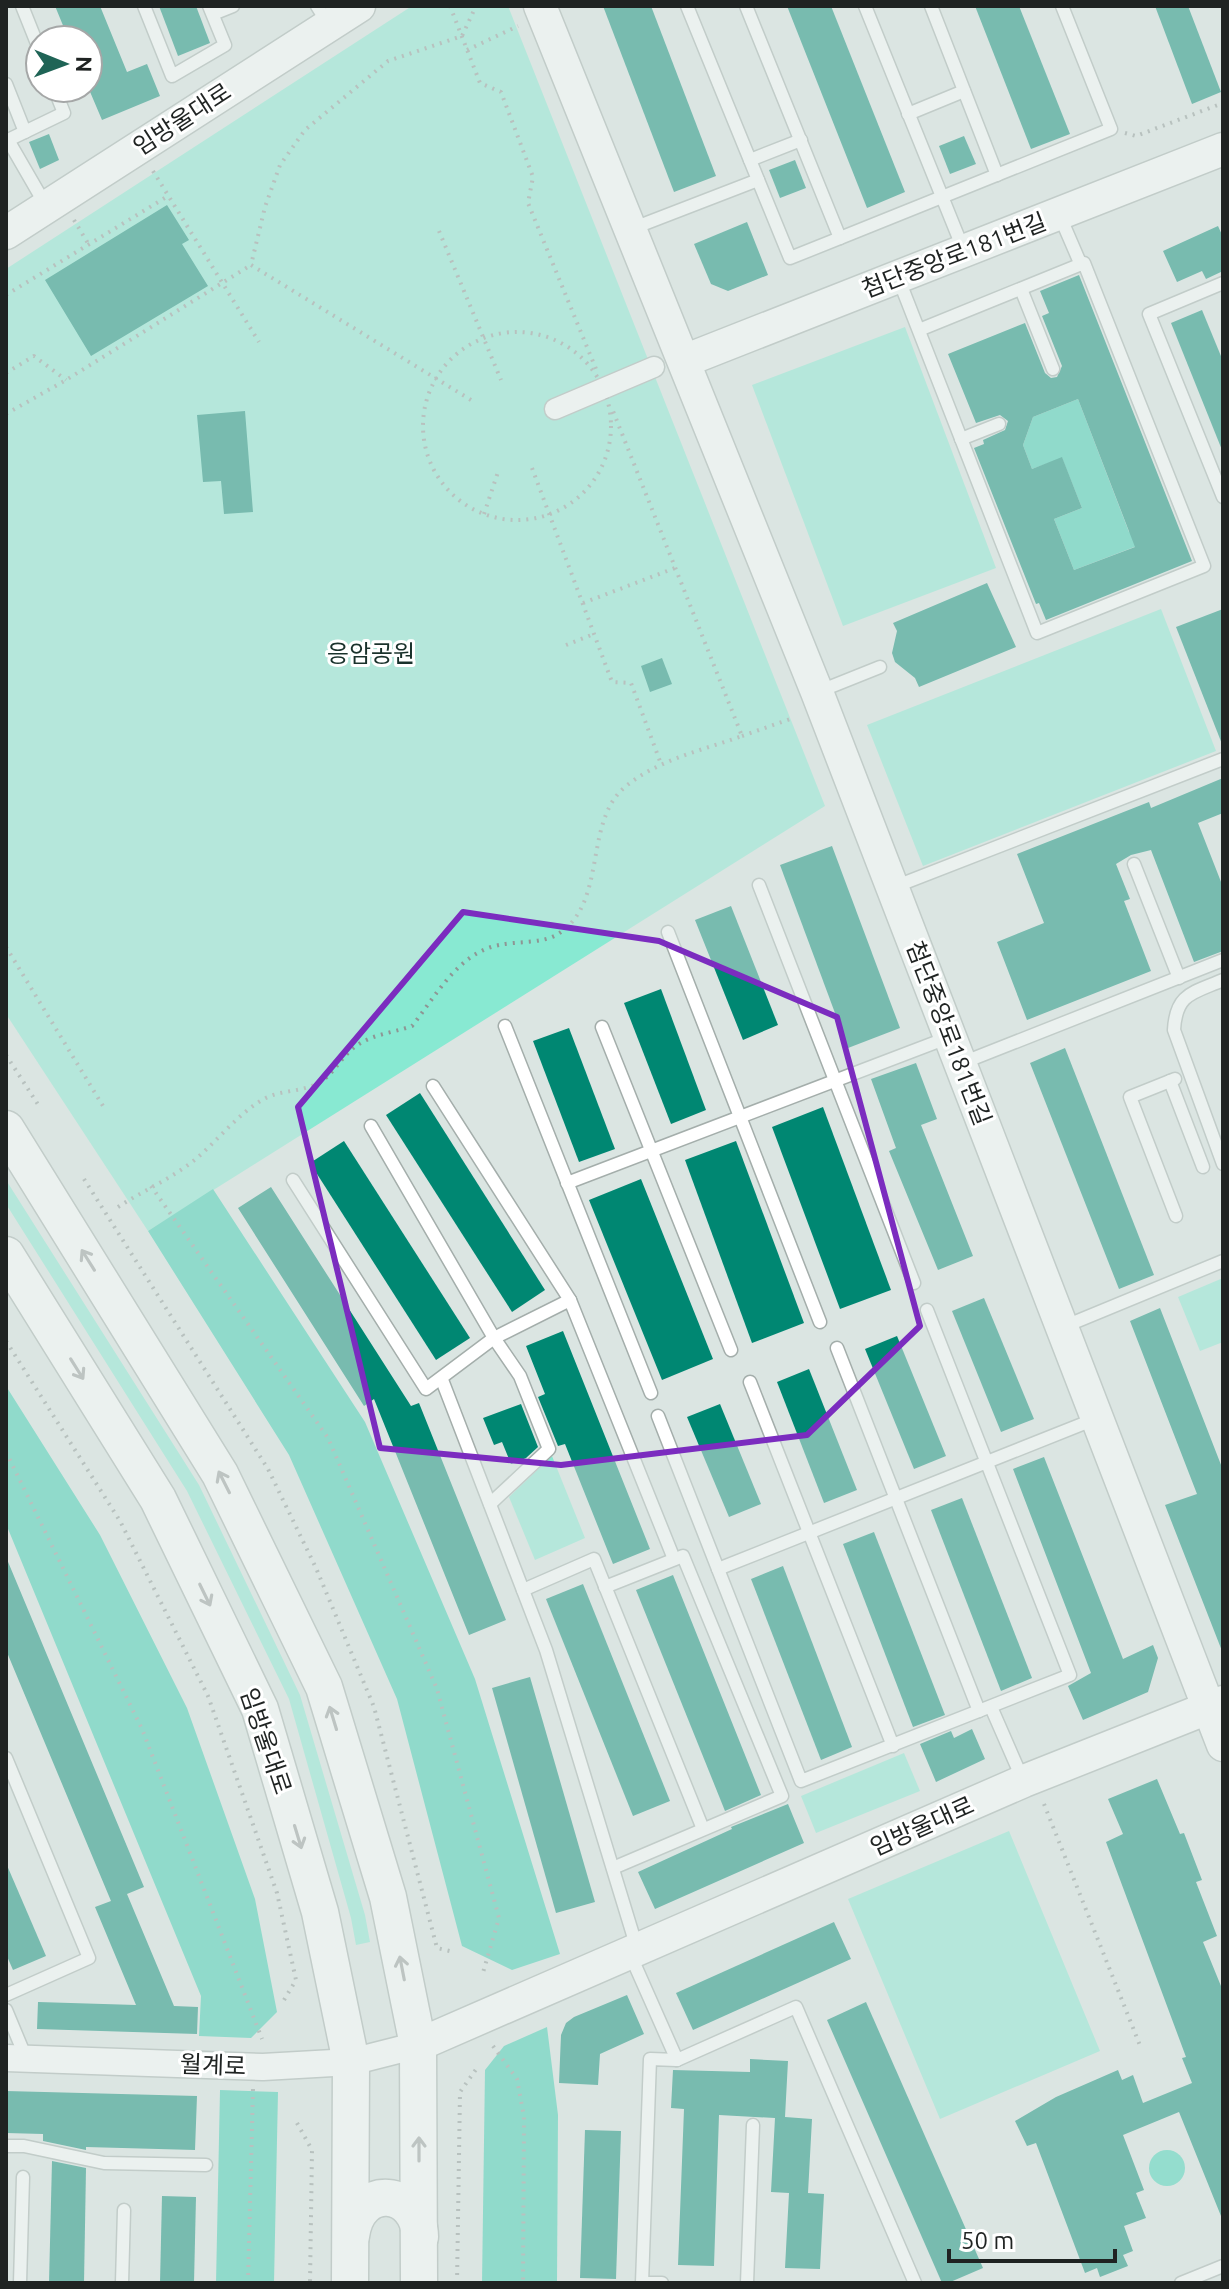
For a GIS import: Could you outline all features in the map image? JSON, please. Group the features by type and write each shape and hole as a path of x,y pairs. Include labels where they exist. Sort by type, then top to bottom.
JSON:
{"main road":[{"path":"6,1129 220,1474 324,1687 388,1897 418,2045 419,2283"},
{"name":"임방울대로","path":"6,1255 158,1499 260,1709 320,1912 351,2062 350,2283"},
{"path":"351,2236 353,2219 359,2210 368,2203 389,2198 409,2208 419,2227 420,2238"}],"street":[{"name":"임방울대로","path":"6,233 60,214 323,15 359,6"},
{"name":"첨단중앙로181번길","path":"529,16 630,229 669,364 817,692 1062,1327 1215,1704 1223,1745"},
{"name":"첨단중앙로181번길","path":"669,364 1223,149"},
{"path":"555,409 669,364"},
{"name":"임방울대로","path":"418,2045 634,1953 1034,1793 1215,1704"},
{"name":"월계로","path":"16,2058 263,2067 351,2062 418,2045"}],"lane":[{"path":"144,6 172,76 225,45 211,10 233,6"},
{"path":"687,6 790,258 1111,129 1062,6"},
{"path":"746,6 840,238"},
{"path":"865,6 964,251"},
{"path":"931,6 997,175"},
{"path":"6,84 25,132"},
{"path":"908,114 935,98 964,91"},
{"path":"60,104 64,113 7,140 60,214"},
{"path":"750,160 772,144 801,140"},
{"path":"630,229 758,180"},
{"path":"1059,214 1081,265"},
{"path":"898,277 1037,633 1204,566 1084,263 919,330"},
{"path":"1223,283 1149,314 1223,497"},
{"path":"1021,289 1053,369"},
{"path":"961,439 999,424"},
{"path":"817,692 880,667"},
{"path":"892,888 1223,759"},
{"path":"1134,864 1179,978"},
{"path":"759,885 914,1283"},
{"path":"668,932 820,1322"},
{"path":"567,1183 835,1080 956,1050 1179,978 1223,960"},
{"path":"1223,980 1181,999 1174,1030 1223,1164"},
{"path":"505,1026 651,1393"},
{"path":"602,1027 731,1350"},
{"path":"1176,1216 1130,1097 1189,1073"},
{"path":"1170,1081 1203,1167"},
{"path":"433,1086 570,1300 674,1559"},
{"path":"371,1126 494,1338 520,1376 549,1449 490,1504"},
{"path":"293,1180 426,1389 494,1338 570,1300"},
{"path":"1062,1327 1223,1261"},
{"path":"658,1416 801,1781 893,1746 1070,1675 927,1310"},
{"path":"837,1348 985,1709 1034,1793"},
{"path":"442,1380 546,1650 613,1868 634,1953 677,2060"},
{"path":"750,1382 893,1746"},
{"path":"718,1569 1098,1417"},
{"path":"605,1587 683,1556 782,1796 613,1868"},
{"path":"523,1590 594,1559 703,1829"},
{"path":"6,1758 89,1958 6,1995"},
{"path":"662,2283 642,2283 650,2059 677,2060 796,2007 915,2283"},
{"path":"6,2010 16,2058"},
{"path":"747,2283 753,2125"},
{"path":"6,2146 24,2146 104,2163 206,2165"},
{"path":"20,2283 23,2177"},
{"path":"122,2283 124,2210"},
{"path":"1181,2283 1211,2278 1223,2266"}],"path":[{"path":"450,6 480,83 501,92 533,177 528,203 742,736"},
{"path":"6,414 251,265 265,207 280,165 305,130 388,61 462,36 476,6"},
{"path":"467,50 529,16"},
{"path":"1111,129 1136,136 1223,103"},
{"path":"152,170 259,342"},
{"path":"6,295 168,196"},
{"path":"60,214 89,245"},
{"path":"439,231 501,380"},
{"path":"251,265 471,400"},
{"path":"529,331 560,341 587,361 604,388 612,419 609,449 597,477 576,500 550,515 520,521 484,514 462,504 441,483 427,455 422,425 427,395 435,380 442,368 466,345 496,333 529,331"},
{"path":"6,373 34,356 66,380"},
{"path":"532,468 612,682 631,683 661,765"},
{"path":"484,514 498,472"},
{"path":"583,603 675,568"},
{"path":"566,645 594,634"},
{"path":"118,1207 199,1156 257,1103 272,1094 319,1083 334,1072 352,1048 366,1039 412,1026 443,984 482,949 558,935 580,907 594,872 602,826 613,801 624,788 661,765 793,718"},
{"path":"6,947 103,1106"},
{"path":"6,1055 39,1106"},
{"path":"151,1186 328,1438 437,1689 499,1918 482,1976"},
{"path":"6,1341 120,1521 208,1696 277,1893 296,1980 284,2000"},
{"path":"6,1452 142,1729 262,2039"},
{"path":"1034,1793 1141,2048"},
{"path":"493,2046 517,2079 524,2117 523,2283"},
{"path":"457,2283 460,2092 477,2068"},
{"path":"248,2283 253,2086"},
{"path":"297,2123 312,2150 310,2283"}],"highlighted area":[{"path":"463,912 659,941 837,1017 920,1326 807,1435 561,1465 380,1448 298,1107"}],"green space":[{"name":"응암공원","path":"412,6 508,6 825,806 148,1231 6,1014 6,269"},
{"path":"905,327 996,568 843,626 752,385"},
{"path":"1161,609 1216,751 923,866 867,725"},
{"path":"6,1180 199,1485 300,1695 365,1915 370,1942 356,1945 289,1699 187,1491 6,1204"},
{"path":"1223,1278 1223,1342 1200,1351 1178,1297"},
{"path":"552,1456 585,1538 535,1560 509,1497"},
{"path":"904,1753 920,1791 816,1833 801,1796"},
{"path":"1009,1831 1100,2051 940,2119 848,1899"}],"shaded area":[{"path":"1078,399 1129,532 1158,538 1074,570 1054,519 1082,508 1062,458 1032,469 1023,445 1033,417"},
{"path":"213,1189 365,1422 475,1679 560,1954 512,1970 462,1946 397,1699 289,1455 148,1231"},
{"path":"6,1386 100,1535 187,1708 255,1899 277,2012 251,2038 199,2036 201,1996 6,1524"},
{"path":"547,2027 558,2115 557,2283 482,2283 485,2070 504,2046"},
{"path":"220,2090 278,2092 274,2283 216,2283"},
{"path":"1167,2150 1180,2155 1185,2168 1180,2181 1167,2186 1154,2181 1149,2168 1154,2155"}],"building":[{"path":"55,6 100,6 127,72 147,64 160,96 102,120 95,104 104,104 104,24 62,24"},
{"path":"159,6 196,6 210,43 178,56"},
{"path":"603,6 651,6 716,176 674,192"},
{"path":"787,6 831,6 905,192 867,208"},
{"path":"975,6 1019,6 1070,134 1031,149"},
{"path":"1155,6 1188,6 1221,92 1192,104"},
{"path":"49,134 59,160 40,169 29,142"},
{"path":"964,136 976,164 950,174 939,146"},
{"path":"795,160 806,188 780,198 769,170"},
{"path":"167,205 189,240 182,244 208,286 91,356 45,280"},
{"path":"747,222 768,275 728,291 711,284 694,244"},
{"path":"1218,226 1223,237 1223,271 1206,279 1202,271 1177,282 1163,251"},
{"path":"1079,275 1192,561 1046,620 1039,603 1036,604 974,448 1005,430 1008,421 1000,415 976,423 948,354 1025,323 1045,373 1051,378 1057,377 1062,366 1042,316 1049,313 1040,291","holes":["1078,399 1135,547 1074,570 1054,519 1082,508 1062,457 1032,469 1023,445 1033,417"]},
{"path":"1202,310 1223,361 1222,450 1171,323"},
{"path":"245,411 253,512 224,514 221,481 203,482 197,415"},
{"path":"987,583 1016,647 919,687 915,678 895,662 892,653 897,631 893,623"},
{"path":"1223,609 1223,744 1222,744 1176,627"},
{"path":"662,658 672,684 650,692 641,666"},
{"path":"1223,778 1223,813 1198,823 1223,887 1223,951 1194,962 1151,850 1131,855 1116,864 1130,899 1124,901 1151,971 1027,1020 997,942 1044,923 1017,854 1149,802 1151,808"},
{"path":"832,846 900,1028 848,1048 780,865"},
{"path":"731,906 778,1025 743,1040 695,920"},
{"path":"661,989 706,1110 671,1124 624,1003"},
{"path":"569,1028 615,1149 579,1162 533,1041"},
{"path":"1065,1048 1154,1275 1119,1289 1030,1063"},
{"path":"916,1063 937,1119 921,1125 973,1256 938,1270 889,1151 896,1148 871,1079"},
{"path":"420,1093 545,1290 512,1312 386,1115"},
{"path":"823,1107 891,1290 840,1309 772,1127"},
{"path":"344,1141 470,1338 436,1360 310,1163"},
{"path":"736,1141 804,1323 752,1343 685,1160"},
{"path":"641,1179 713,1359 662,1380 589,1200"},
{"path":"271,1187 411,1406 419,1403 506,1620 469,1635 374,1399 364,1406 238,1208"},
{"path":"984,1298 1034,1419 1001,1432 952,1311"},
{"path":"1160,1308 1223,1470 1222,1651 1165,1505 1197,1494 1130,1321"},
{"path":"563,1331 650,1549 613,1564 565,1444 558,1446 538,1397 545,1394 526,1346"},
{"path":"897,1336 946,1456 914,1469 865,1349"},
{"path":"809,1369 857,1490 824,1503 777,1382"},
{"path":"521,1404 538,1447 526,1458 511,1464 502,1442 494,1445 483,1418"},
{"path":"720,1404 761,1504 729,1517 687,1417"},
{"path":"1044,1457 1123,1659 1153,1645 1158,1658 1148,1692 1083,1720 1068,1686 1091,1673 1013,1469"},
{"path":"962,1498 1032,1678 1001,1691 931,1510"},
{"path":"874,1532 945,1715 913,1727 843,1544"},
{"path":"6,1557 144,1887 127,1894 174,2006 198,2007 197,2034 37,2029 38,2002 136,2005 95,1907 111,1901 6,1650"},
{"path":"783,1566 852,1747 821,1760 751,1579"},
{"path":"673,1575 761,1795 725,1811 636,1590"},
{"path":"583,1584 670,1801 633,1816 546,1599"},
{"path":"530,1677 595,1902 556,1913 492,1688"},
{"path":"972,1729 985,1759 936,1782 920,1744 951,1731 954,1738"},
{"path":"1157,1779 1180,1834 1184,1833 1202,1880 1196,1882 1217,1936 1203,1942 1223,1991 1223,2221 1179,2112 1123,2135 1144,2190 1136,2193 1146,2218 1124,2226 1133,2251 1123,2255 1128,2266 1100,2277 1097,2268 1085,2273 1036,2143 1027,2146 1015,2121 1056,2097 1118,2070 1122,2080 1133,2075 1143,2103 1192,2083 1182,2058 1186,2057 1106,1842 1123,1834 1108,1799"},
{"path":"788,1804 804,1843 655,1909 638,1872 731,1827"},
{"path":"6,1863 46,1956 13,1970 6,1954"},
{"path":"834,1922 851,1959 693,2030 676,1993"},
{"path":"627,1995 644,2034 600,2054 598,2085 559,2083 561,2035 566,2023"},
{"path":"866,2002 983,2268 948,2283 942,2283 827,2020"},
{"path":"750,2059 788,2061 785,2117 812,2119 808,2193 824,2194 820,2269 785,2268 789,2193 771,2192 775,2118 719,2115 714,2266 678,2265 684,2109 671,2108 673,2070 750,2072"},
{"path":"6,2091 197,2096 195,2150 86,2147 86,2150 43,2141 43,2134 6,2133"},
{"path":"585,2130 621,2131 616,2279 580,2278"},
{"path":"52,2161 86,2168 84,2283 49,2283"},
{"path":"162,2196 196,2197 194,2283 160,2283"}]}
